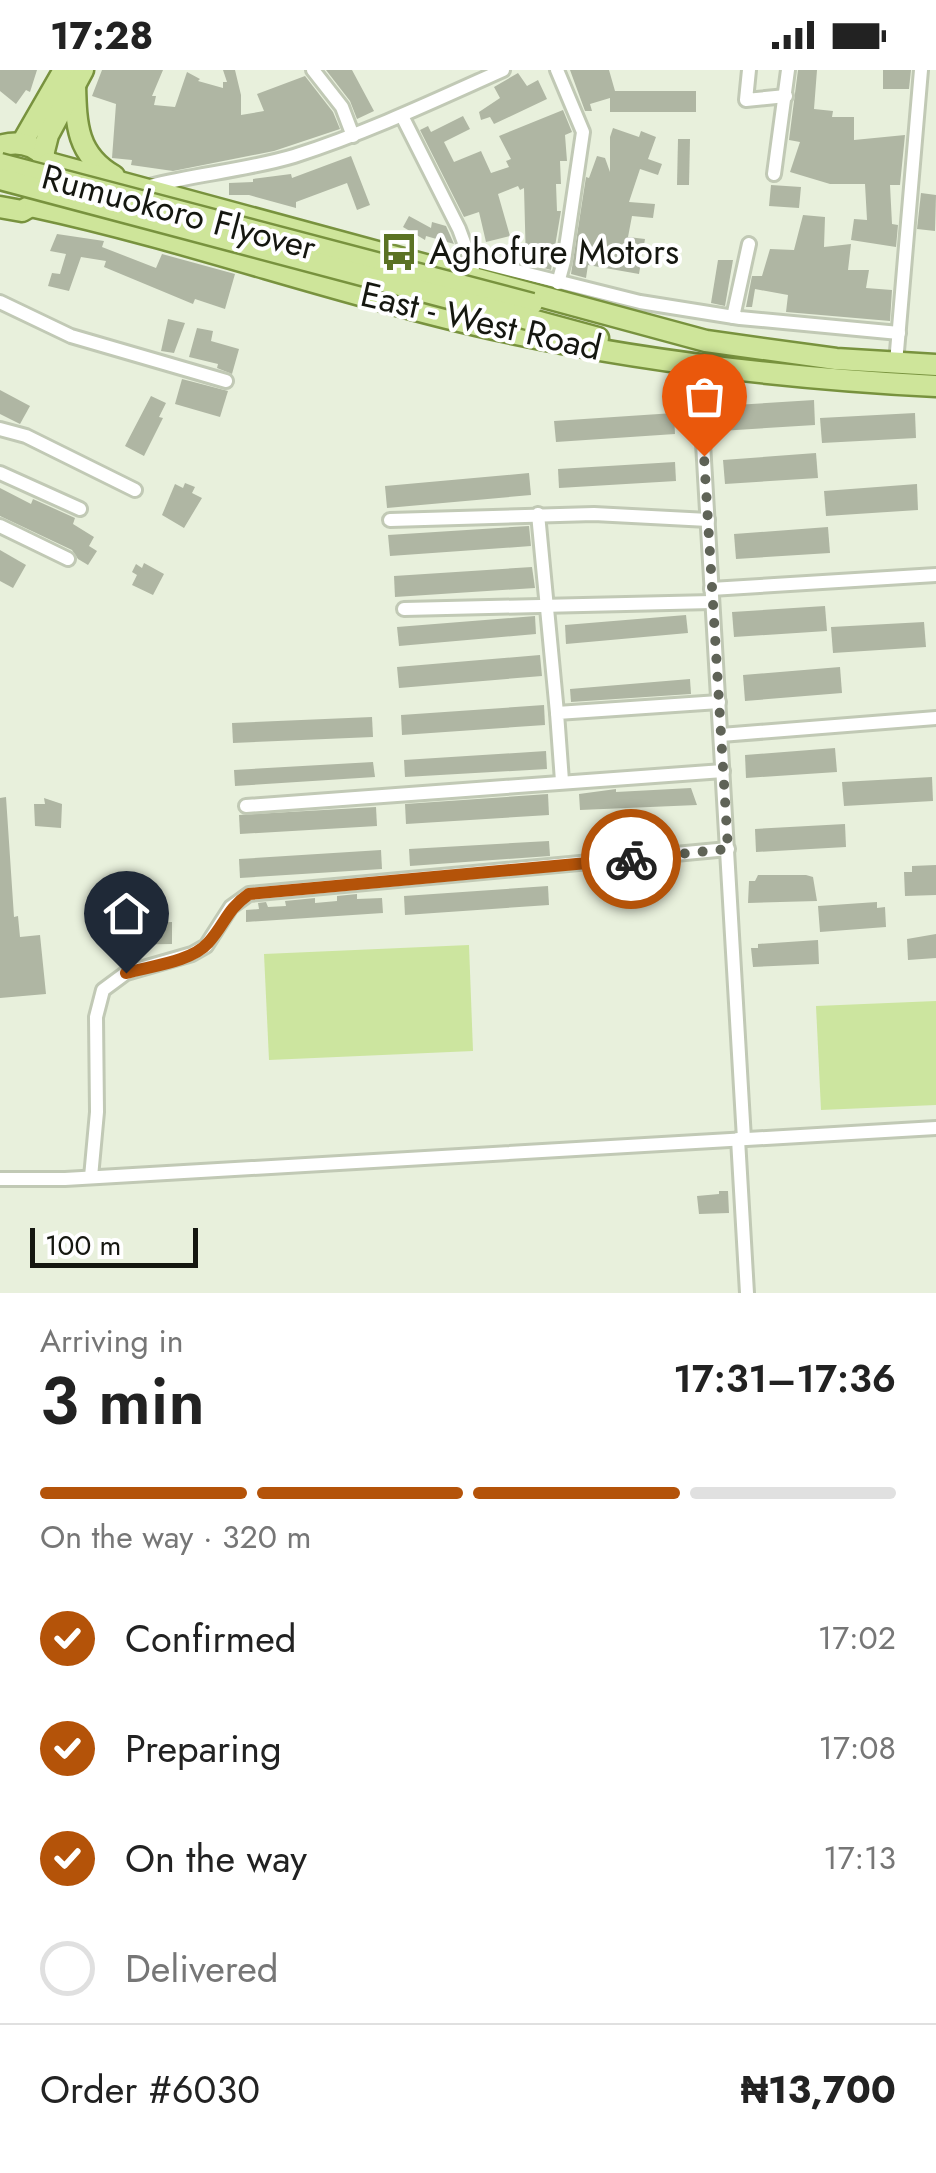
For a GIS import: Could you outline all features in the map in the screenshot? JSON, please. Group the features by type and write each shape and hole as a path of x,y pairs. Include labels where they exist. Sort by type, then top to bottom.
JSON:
{"main road":[{"path":"5,148 74,75"},
{"path":"0,222 29,209 50,185 48,134 74,75"},
{"path":"74,75 81,144 97,166 132,187"},
{"name":"East - West Road","path":"5,148 132,187 473,268 706,341 774,353 936,365"},
{"name":"Rumuokoro Flyover","path":"5,148 530,312"},
{"name":"Rumuokoro Flyover","path":"0,179 530,312"},
{"name":"East - West Road","path":"0,208 29,209 474,325 598,351 833,380 936,386"},
{"path":"530,312 706,341"},
{"path":"530,312 697,364"}],"street":[{"path":"313,70 342,107 353,136"},
{"path":"132,187 250,168 353,136 503,70"},
{"path":"557,70 582,132 558,283"},
{"path":"748,70 746,100 786,96"},
{"path":"774,174 788,70"},
{"path":"896,363 921,70"},
{"path":"402,116 473,268 733,317 899,333"},
{"path":"733,317 749,244"},
{"path":"0,302 71,336 226,382"},
{"path":"700,392 728,849 747,1293"},
{"path":"0,429 26,436 135,490"},
{"path":"0,474 80,509"},
{"path":"538,514 562,781"},
{"path":"390,520 594,514 708,520"},
{"path":"0,526 68,559"},
{"path":"404,609 712,596 936,575"},
{"path":"556,713 719,702"},
{"path":"721,736 936,718"},
{"path":"246,806 723,771"},
{"path":"91,1177 97,1112 96,1017 103,990 126,973 192,954 206,946 231,907 249,894 728,849"},
{"path":"0,1179 936,1128"}],"green space":[{"path":"469,945 473,1051 269,1060 264,954"},
{"path":"936,1001 936,1105 821,1110 816,1006"}],"building":[{"path":"0,70 37,70 30,92 26,90 16,104 0,91"},
{"path":"102,70 163,70 152,96 156,96 154,105 175,107 187,72 198,81 223,88 223,82 227,82 223,70 235,70 241,115 264,111 257,94 305,76 333,112 340,129 274,151 173,171 131,165 132,160 112,158 116,104 92,96"},
{"path":"326,70 352,70 374,111 357,119 350,101"},
{"path":"570,70 609,70 615,91 696,91 696,112 610,112 610,98 590,104 592,111 585,111"},
{"path":"798,70 817,70 814,109 833,111 832,117 854,117 854,140 905,135 900,185 890,185 892,224 898,225 896,247 851,240 854,219 867,220 865,184 830,184 790,172 800,142 789,140"},
{"path":"883,70 911,70 909,89 883,89"},
{"path":"518,73 527,86 538,80 547,99 494,124 490,117 481,120 479,112 500,98 494,87"},
{"path":"563,110 572,132 565,135 567,161 560,161 561,184 556,184 557,211 561,211 551,270 526,263 524,188 520,190 518,186 498,194 510,236 486,242 479,212 464,217 420,130 428,126 431,132 463,116 470,129 444,142 454,162 481,151 491,173 509,167 506,161 511,159 499,136"},
{"path":"613,128 639,137 641,131 656,137 648,159 662,164 658,175 640,169 629,202 655,204 653,218 632,216 628,237 645,239 639,274 588,265 586,278 571,274 586,177 589,178 597,156 605,158 610,172"},
{"path":"678,139 690,139 689,185 677,185"},
{"path":"351,156 370,205 357,210 347,183 296,202 296,208 249,195 229,195 229,183 291,174 292,178"},
{"path":"771,185 801,187 799,208 769,206"},
{"path":"921,193 936,195 935,231 917,229"},
{"path":"803,215 825,217 824,247 851,244 848,270 869,270 866,288 892,290 890,321 786,312 788,295 755,289 752,307 746,307 752,276 762,276 770,249 794,250"},
{"path":"409,216 431,228 432,222 446,226 454,244 426,236 425,240 403,227"},
{"path":"57,234 104,241 102,247 156,268 162,254 235,274 225,309 195,299 193,304 104,267 106,261 81,257 69,291 48,286 52,273 60,274 66,254 50,251"},
{"path":"718,260 733,260 725,306 711,303"},
{"path":"168,319 185,323 174,353 161,351"},
{"path":"197,328 213,331 211,341 239,349 232,374 217,368 218,364 189,357"},
{"path":"182,379 228,391 220,417 175,404"},
{"path":"0,390 30,406 20,424 0,414"},
{"path":"151,396 166,403 144,456 125,446"},
{"path":"814,400 815,425 720,431 718,406"},
{"path":"674,413 675,434 556,442 554,421"},
{"path":"915,413 916,438 822,443 820,418"},
{"path":"816,453 818,478 725,484 723,460"},
{"path":"675,462 676,481 559,488 558,469"},
{"path":"529,473 531,495 387,508 385,486"},
{"path":"185,483 195,487 192,493 202,498 184,528 162,515 175,484 183,488"},
{"path":"917,484 918,510 826,516 824,491"},
{"path":"0,488 31,504 33,499 75,518 73,524 94,537 89,546 97,551 88,565 72,550 0,516"},
{"path":"529,526 531,546 390,556 388,535"},
{"path":"828,527 830,553 736,559 734,534"},
{"path":"0,550 26,565 13,588 0,581"},
{"path":"144,563 164,574 153,595 132,585 137,575 132,572 136,564 142,568"},
{"path":"532,567 535,588 395,597 394,576"},
{"path":"825,606 827,631 734,637 732,612"},
{"path":"686,615 688,633 566,644 565,625"},
{"path":"535,616 536,634 399,646 397,627"},
{"path":"924,622 926,647 833,653 831,627"},
{"path":"540,655 542,676 399,688 397,667"},
{"path":"840,667 842,693 745,701 743,675"},
{"path":"690,679 691,694 571,702 570,689"},
{"path":"544,705 545,725 402,735 401,715"},
{"path":"372,717 373,737 233,743 232,723"},
{"path":"835,748 837,772 746,778 745,755"},
{"path":"546,751 547,769 405,777 404,760"},
{"path":"373,762 375,777 235,786 234,770"},
{"path":"932,777 933,801 844,806 842,782"},
{"path":"691,788 697,805 580,810 579,794 616,789"},
{"path":"548,794 549,815 406,824 405,804"},
{"path":"6,797 14,917 18,916 20,937 40,935 46,994 0,998 0,798"},
{"path":"44,798 62,804 61,828 35,826 34,804 45,804"},
{"path":"376,807 377,826 240,834 239,815"},
{"path":"845,824 846,847 756,852 755,829"},
{"path":"549,841 550,856 410,866 409,849"},
{"path":"381,850 382,869 240,878 239,859"},
{"path":"936,865 936,895 905,896 904,872 912,872 912,866"},
{"path":"758,875 813,877 817,901 748,903 749,881 755,881"},
{"path":"548,886 549,905 405,915 404,896"},
{"path":"357,894 357,899 382,898 383,913 246,922 246,910 259,909 258,903 286,906 285,901 337,901 337,896"},
{"path":"877,902 877,908 885,907 886,927 820,932 818,906"},
{"path":"172,922 172,944 106,945 106,924"},
{"path":"936,934 936,958 908,960 907,939"},
{"path":"818,940 819,964 753,967 751,948 758,948 758,944"},
{"path":"728,1191 729,1213 699,1214 697,1196"}],"way so far":[{"path":"631,859 728,849 704,456"}],"place":[{"name":"Aghofure Motors","path":"399,252"}],"route":[{"path":"126,973 192,954 206,946 231,907 249,894 631,859"}]}
